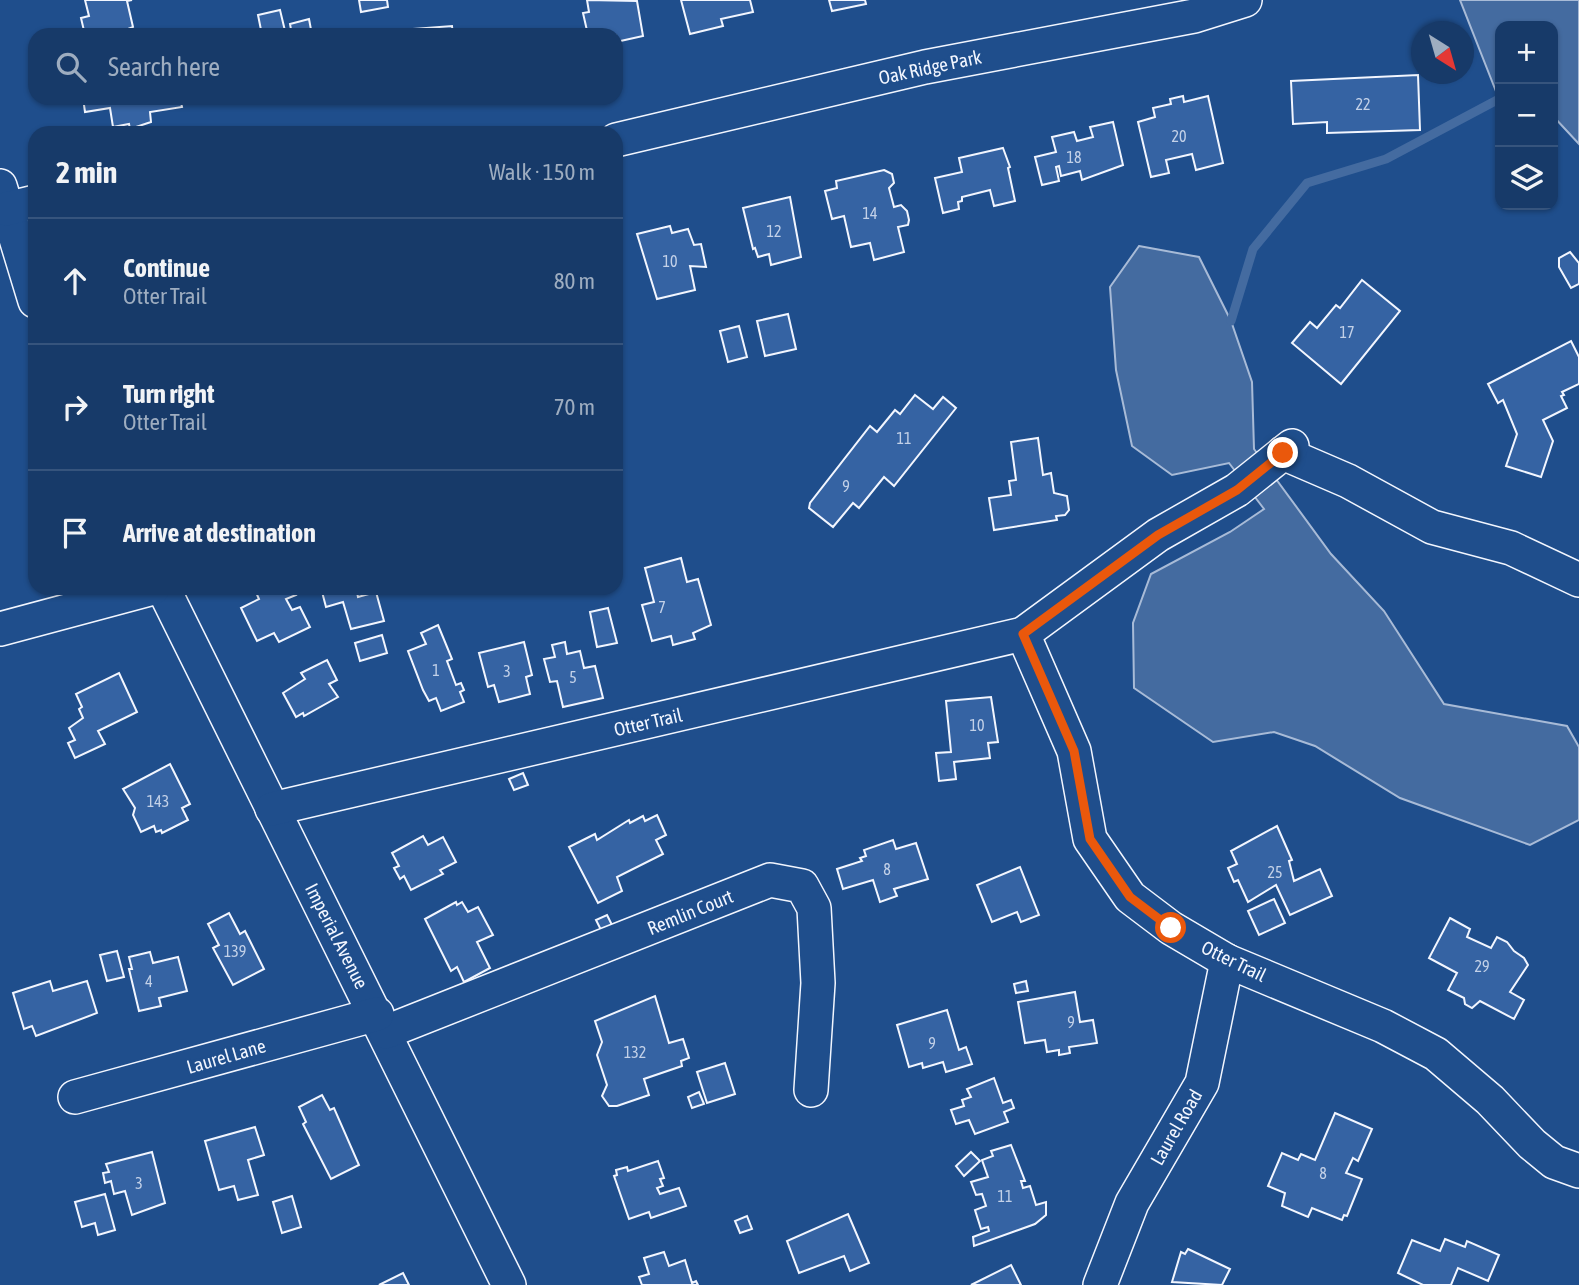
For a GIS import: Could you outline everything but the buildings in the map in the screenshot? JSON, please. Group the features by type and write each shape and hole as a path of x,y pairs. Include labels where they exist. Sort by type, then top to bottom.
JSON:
{"street":[{"name":"Oak Ridge Park","path":"623,138 925,67 1194,16 1245,0"},
{"path":"14,199 28,267"},
{"name":"Otter Trail","path":"272,809 1023,634 1158,535 1237,490 1287,449 1433,527 1511,548 1579,580"},
{"path":"0,629 127,595"},
{"name":"Imperial Avenue","path":"166,595 509,1285"},
{"name":"Otter Trail","path":"1023,634 1074,751 1090,839 1130,897 1171,928 1227,961 1383,1026 1436,1054 1490,1100 1539,1150 1554,1162 1579,1171"},
{"name":"Remlin Court","path":"381,1023 769,880 802,886 814,908 818,983 811,1090"},
{"name":"Laurel Road","path":"1100,1285 1132,1203 1202,1083 1227,961"},
{"name":"Laurel Lane","path":"75,1097 381,1023"}],"water":[{"path":"1460,0 1579,0 1579,144 1558,121 1558,21 1495,21 1495,89 1474,36 1474,21 1468,21"},
{"path":"1139,246 1199,257 1231,321 1252,382 1254,449 1331,554 1384,611 1444,704 1567,726 1579,747 1579,820 1530,845 1400,798 1315,746 1274,732 1213,742 1134,688 1133,623 1151,574 1230,532 1264,509 1229,463 1172,475 1132,446 1116,370 1110,287"}],"waterway":[{"path":"1231,321 1253,249 1307,183 1386,159 1495,101"}],"route":[{"path":"1171,928 1130,897 1090,839 1074,751 1023,634 1158,535 1237,490 1283,453"}]}
